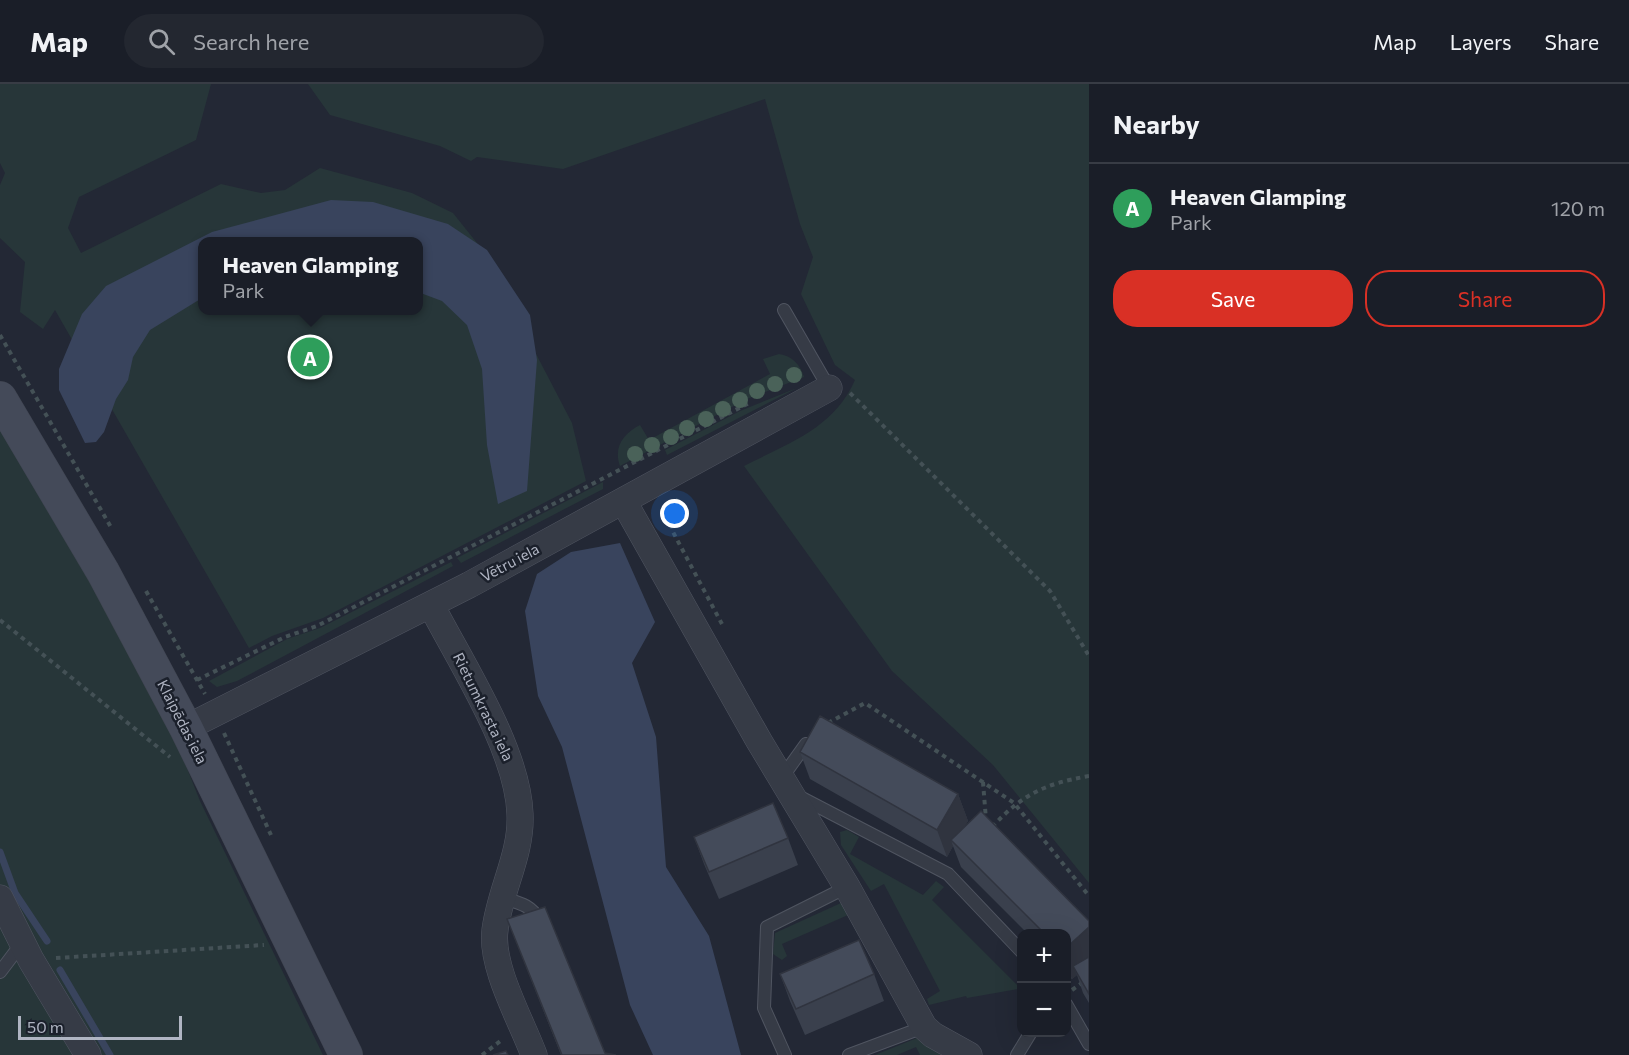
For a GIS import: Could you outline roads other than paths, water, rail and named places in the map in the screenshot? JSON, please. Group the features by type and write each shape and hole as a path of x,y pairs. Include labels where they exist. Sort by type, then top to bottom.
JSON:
{"main road":[{"name":"Klaipēdas iela","path":"0,398 104,572 201,711 346,1055"}],"street":[{"name":"Vētru iela","path":"201,711 431,605 624,502 829,388"},
{"path":"624,502 785,785 847,887 924,1027 933,1035 969,1055"},
{"name":"Rietumkrasta iela","path":"431,605 516,775 521,815 517,850 495,929 495,955 534,1055"},
{"path":"0,898 26,951 88,1055"}],"lane":[{"path":"784,310 829,388"},
{"path":"806,744 785,785 948,874 1017,947"},
{"path":"785,1055 764,1008 767,927 847,887"},
{"path":"503,898 527,905 535,911 540,921"},
{"path":"0,972 26,951"},
{"path":"1071,1013 1089,1044"},
{"path":"849,1055 924,1027"},
{"path":"1017,1055 1028,1037"}],"water":[{"path":"331,200 373,202 448,224 487,250 530,315 537,360 527,491 498,504 487,445 482,369 467,325 442,301 423,294 423,237 202,237 212,232"},
{"path":"198,239 198,300 150,330 133,357 128,380 116,399 104,432 96,442 85,443 59,390 59,369 82,314 106,286"},
{"path":"620,543 655,622 632,663 656,737 666,867 709,936 741,1055 653,1055 630,1005 562,747 538,696 525,611 537,574 571,552"}],"waterway":[{"path":"0,852 15,893 47,941"},
{"path":"60,970 110,1055"}],"place":[{"name":"Heaven Glamping","path":"310,357"}]}
